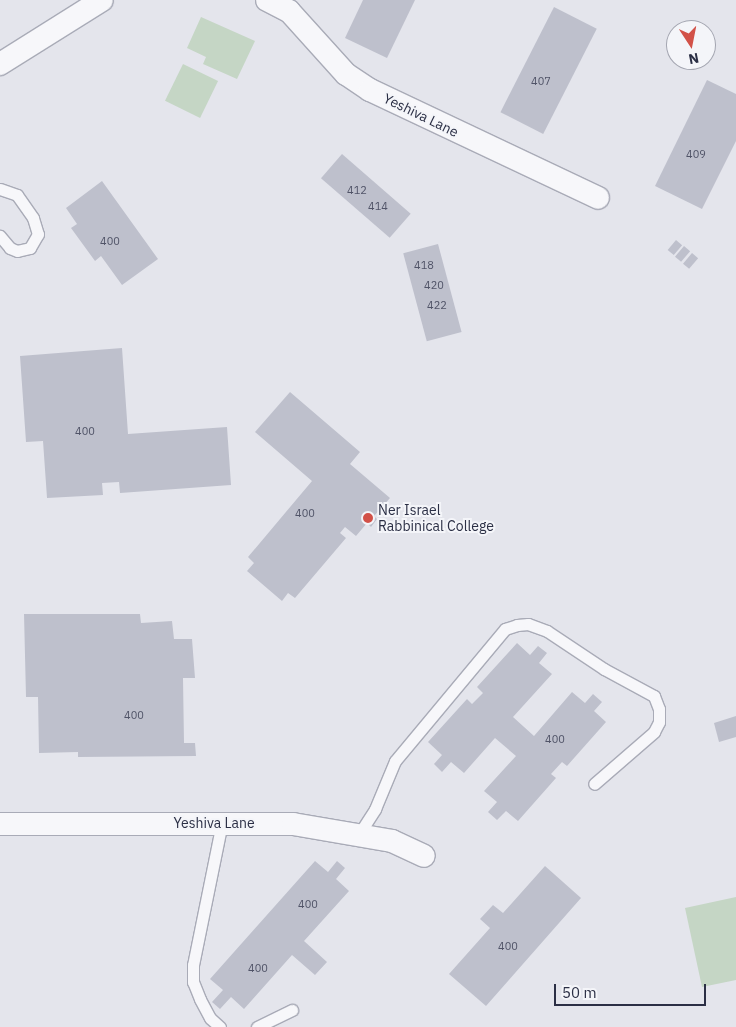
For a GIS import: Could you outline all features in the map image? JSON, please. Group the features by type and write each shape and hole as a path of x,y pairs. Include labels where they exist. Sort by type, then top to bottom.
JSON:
{"street":[{"path":"0,64 102,0"},
{"name":"Yeshiva Lane","path":"266,0 289,11 346,74 370,90 598,198"},
{"name":"Yeshiva Lane","path":"0,824 222,822 294,824 392,841 424,856"}],"lane":[{"path":"0,189 17,195 33,218 38,234 30,248 17,251 10,248 0,236"},
{"path":"359,834 374,809 395,761 505,629 517,625 528,624 547,631 604,669 654,696 659,710 659,722 654,732 594,784"},
{"path":"220,1027 210,1018 200,999 193,982 193,965 222,822"},
{"path":"256,1027 292,1010"}],"green space":[{"path":"201,17 255,41 237,79 203,64 206,57 187,48"},
{"path":"183,64 218,81 200,118 165,101"},
{"path":"736,897 736,980 702,987 685,908"}],"building":[{"path":"363,0 415,0 387,58 345,38"},
{"path":"554,7 597,29 543,134 500,112"},
{"path":"707,80 736,94 736,141 702,209 655,186"},
{"path":"342,154 411,214 390,238 321,178"},
{"path":"102,181 158,259 122,285 101,256 95,261 71,228 77,224 66,208"},
{"path":"676,240 682,245 674,255 668,250"},
{"path":"438,244 462,332 427,341 403,253"},
{"path":"684,246 690,251 681,262 675,257"},
{"path":"692,253 698,258 689,269 683,264"},
{"path":"122,348 128,434 227,427 231,485 120,493 119,482 102,483 103,495 47,498 43,441 26,442 20,356"},
{"path":"290,392 360,452 350,464 390,498 374,516 377,519 371,527 367,523 356,536 345,527 340,533 346,538 295,598 288,593 282,601 247,571 254,563 248,557 312,481 255,432"},
{"path":"24,614 140,614 141,623 172,621 174,639 192,639 195,678 183,678 184,743 195,743 196,756 78,757 78,752 39,753 38,697 26,697"},
{"path":"517,643 530,655 538,646 547,653 539,663 552,674 513,717 534,736 572,692 585,703 593,694 602,702 594,711 606,722 567,766 562,762 551,774 556,778 518,821 506,811 497,820 488,812 497,802 484,791 516,756 495,738 464,773 451,762 442,772 434,764 442,755 428,742 467,699 472,704 483,693 477,687"},
{"path":"736,716 736,737 719,742 714,723"},
{"path":"315,861 328,872 337,861 345,868 336,879 349,891 304,941 327,962 315,975 292,955 244,1009 231,997 220,1009 212,1002 223,990 210,979"},
{"path":"545,866 581,898 486,1006 449,974 490,928 480,919 493,905 503,913"}],"place":[{"name":"Ner Israel Rabbinical College","path":"368,518"}]}
